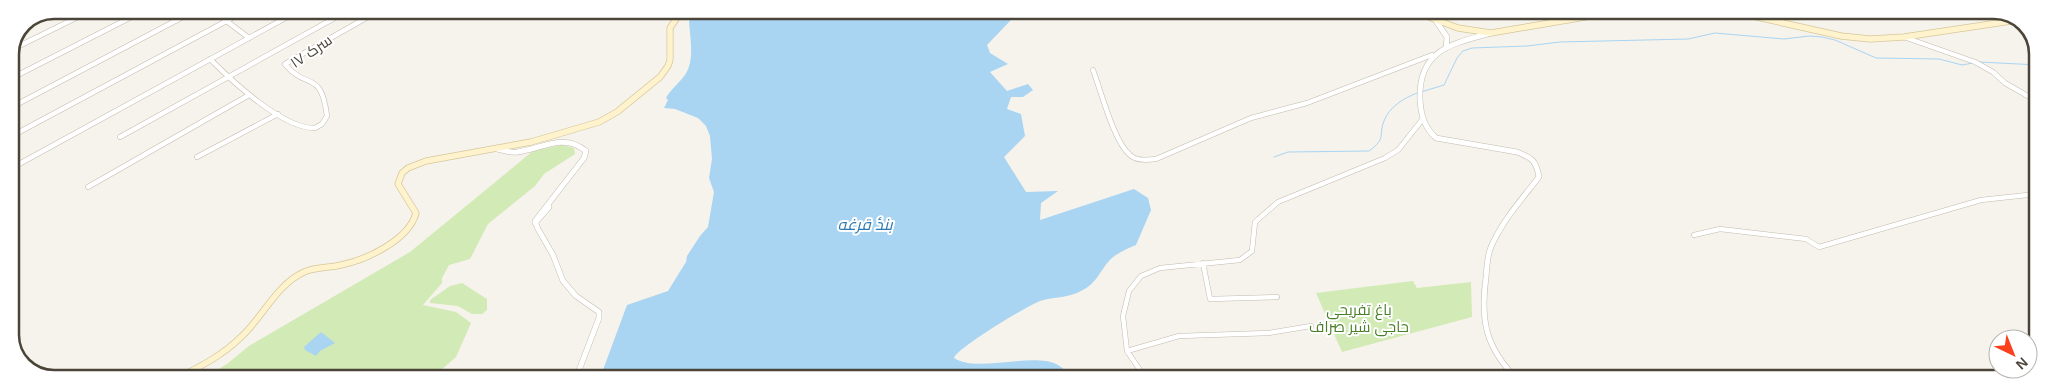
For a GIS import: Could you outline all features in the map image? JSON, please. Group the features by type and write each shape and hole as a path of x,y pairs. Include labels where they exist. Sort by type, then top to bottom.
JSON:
{"main road":[{"path":"194,370 218,357 234,345 259,318 278,292 299,274 312,268 358,262 378,252 410,226 415,219 416,213 398,184 402,172 408,168 426,161 532,142 587,126 617,112 660,77 668,66 670,60 670,28 676,19"},
{"path":"1432,19 1463,30 1491,33 1573,19"},
{"path":"1766,19 1852,38 1870,39 1904,37 2007,22"}],"street":[{"path":"19,46 74,19"},
{"path":"19,74 126,19"},
{"path":"19,103 179,19"},
{"path":"223,19 249,38"},
{"path":"19,132 230,19"},
{"path":"19,164 284,19"},
{"path":"120,137 333,19"},
{"name":"سرک ۱۷","path":"278,114 313,128 321,125 327,116 319,86 297,76 285,64 364,19"},
{"path":"1436,21 1445,31 1448,40 1447,47 1442,51"},
{"path":"1093,70 1120,144 1130,157 1148,160 1156,159 1251,118 1307,103 1442,51 1458,42 1491,33"},
{"path":"1904,37 1984,66 1997,74 2005,83 2029,97"},
{"path":"1432,55 1424,67 1419,86 1422,120 1427,130 1436,138 1513,150 1526,155 1536,163 1539,177 1490,248 1485,280 1482,318 1490,344 1502,366 1507,370"},
{"path":"197,157 278,114 249,95 210,60"},
{"path":"88,187 249,95"},
{"path":"1140,370 1127,351 1123,316 1129,291 1141,276 1160,268 1240,260 1252,251 1255,222 1278,202 1385,158 1398,150 1422,120"},
{"path":"494,149 515,152 559,141 571,141 581,145 586,151 584,158 536,224 553,252 558,272 565,285 572,294 598,312 599,318 579,370"},
{"path":"1694,236 1720,229 1806,239 1819,247 1944,209 1981,200 2029,195"},
{"path":"1203,263 1210,299 1277,297"},
{"path":"1127,351 1179,336 1269,333 1311,326"}],"green space":[{"path":"562,145 574,148 575,154 544,174 535,186 488,224 470,259 449,265 442,278 442,283 423,305 456,312 471,323 456,357 441,370 217,370 249,346 410,252 533,151"},
{"name":"باغ تفریحی حاجی شیر صراف","path":"1413,281 1417,288 1471,282 1472,317 1342,352 1316,293"},
{"path":"462,283 487,299 487,310 482,314 472,314 458,306 430,303 430,300 450,286"}],"water":[{"name":"بندٔ قرغه","path":"691,19 1011,19 987,45 990,53 1008,64 990,72 1007,91 1028,84 1033,90 1023,97 1011,97 1007,109 1021,114 1025,136 1004,157 1026,192 1058,191 1041,203 1040,220 1134,189 1148,198 1151,210 1136,245 1112,258 1096,279 1084,290 1072,295 1033,304 979,337 954,358 967,363 982,364 1035,360 1050,362 1063,370 603,370 627,305 668,291 686,262 687,256 708,227 714,192 709,178 712,159 710,136 706,126 698,118 675,109 664,108 668,100 666,98 685,75 690,63 689,21"},
{"path":"321,332 335,343 320,351 316,356 305,350 304,347"}],"waterway":[{"path":"1421,92 1444,85 1457,58 1463,51 1472,48 1527,46 1560,42 1688,39 1715,33 1784,39 1809,36 1822,37 1835,40 1876,58 1939,59 1962,65 1973,63"},
{"path":"1979,62 2029,65"},
{"path":"1274,157 1288,152 1369,151 1380,140 1382,126 1389,111 1402,100 1417,93"}]}
